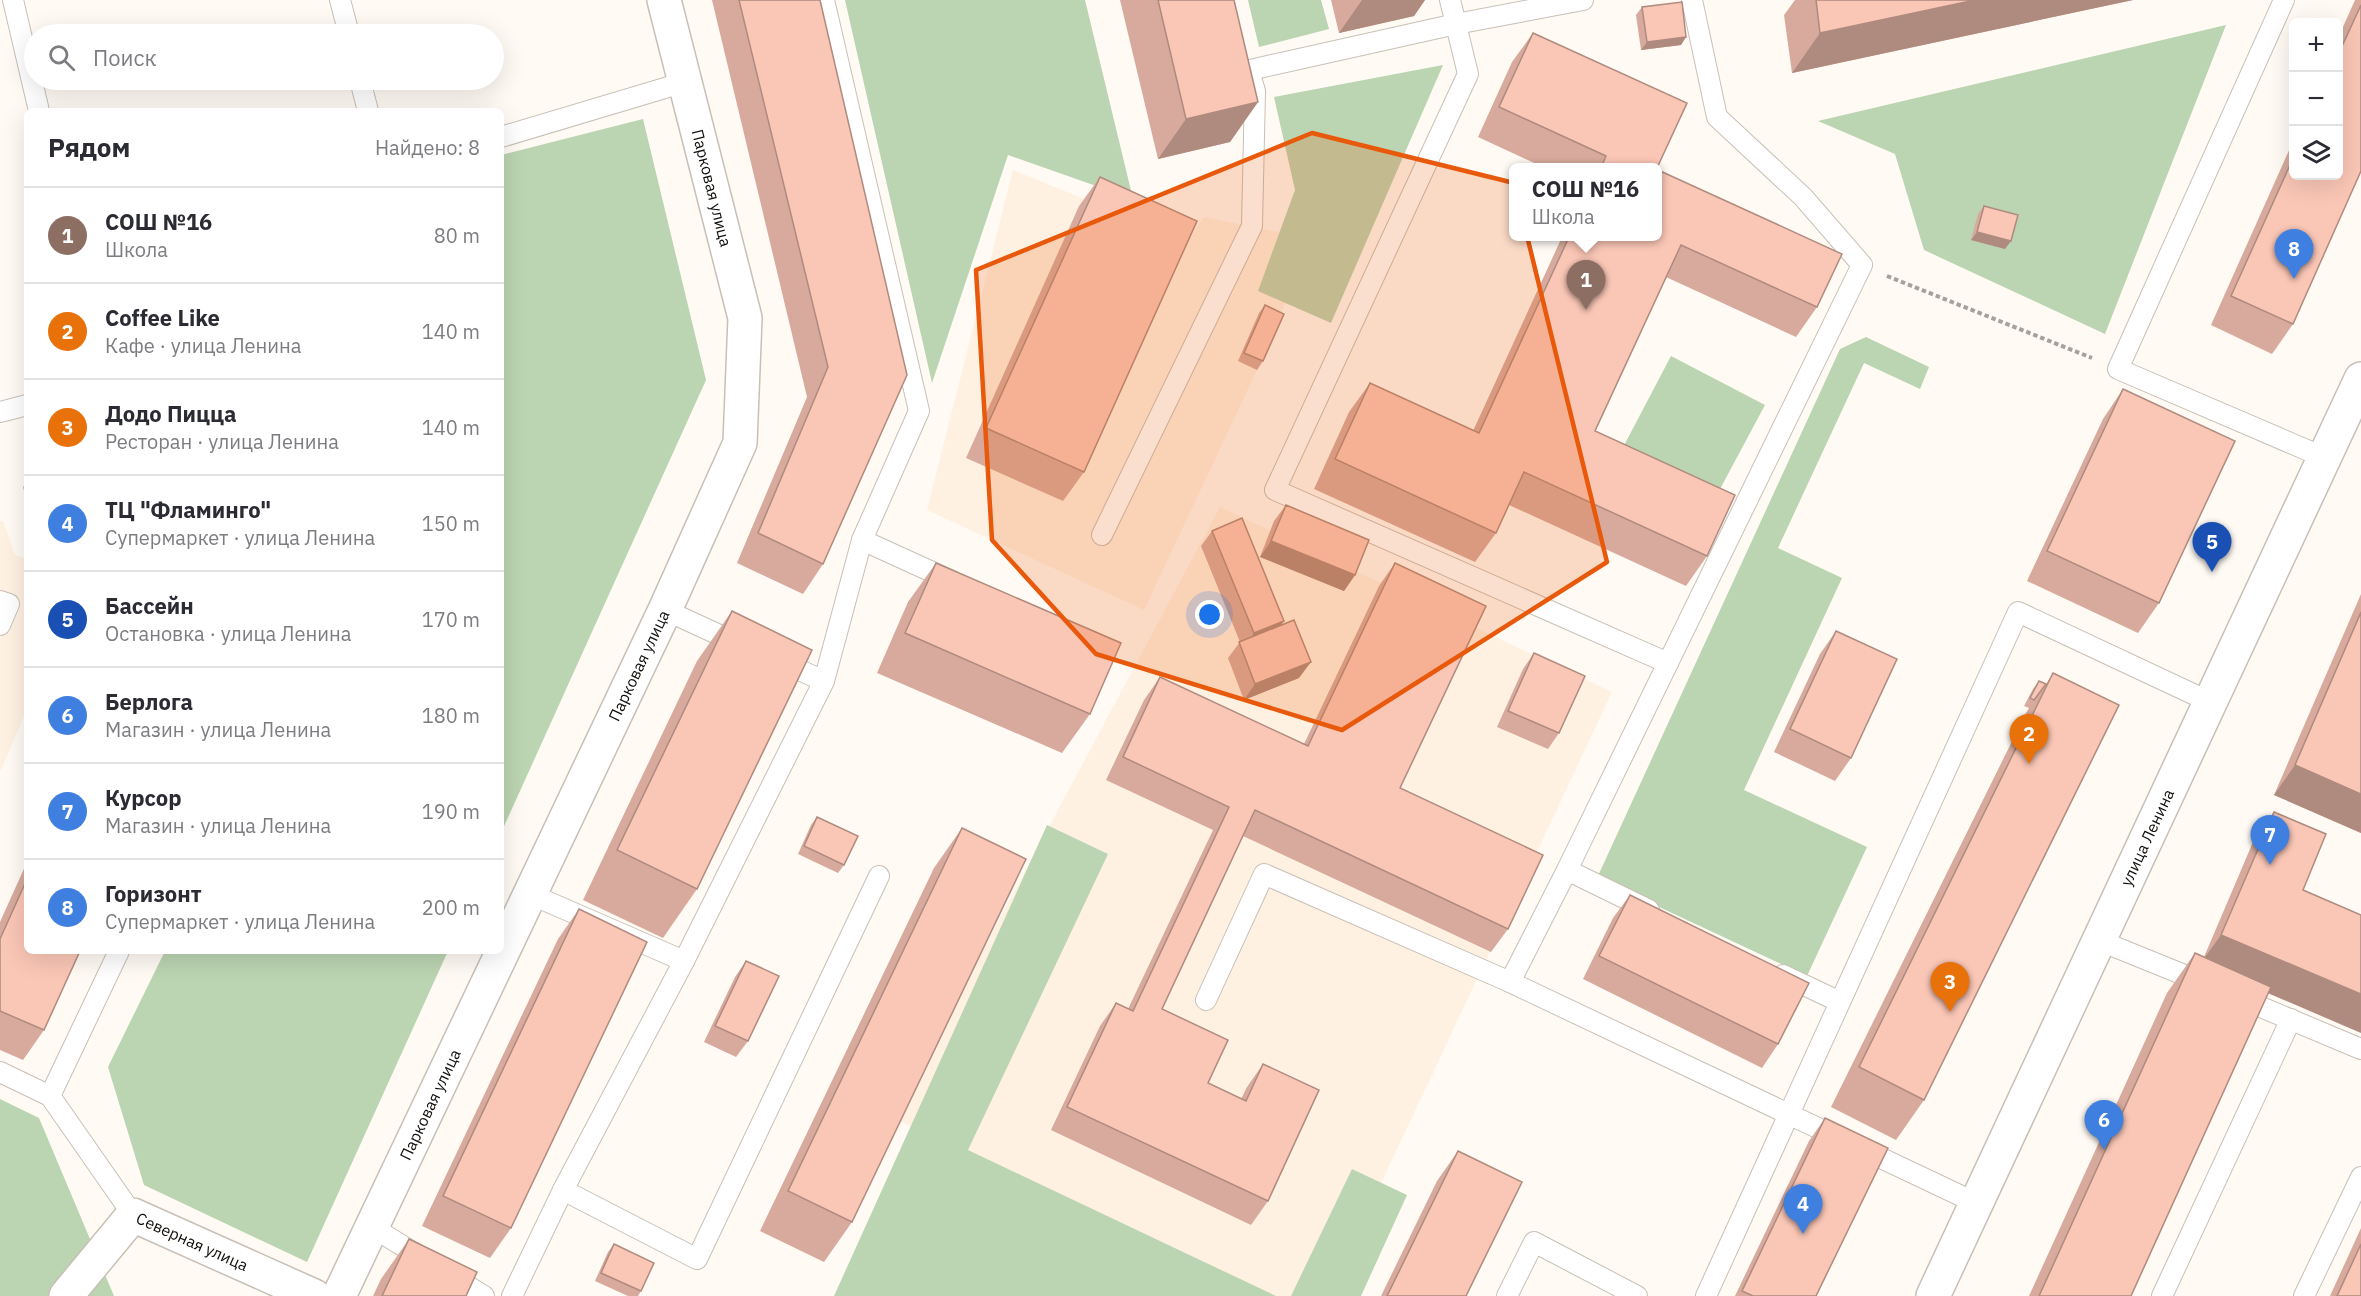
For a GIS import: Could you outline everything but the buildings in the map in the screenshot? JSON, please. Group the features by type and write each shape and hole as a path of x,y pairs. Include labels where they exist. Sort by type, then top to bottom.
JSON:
{"street":[{"name":"Парковая улица","path":"504,949 665,610 740,443 745,318 664,0"},
{"name":"улица Ленина","path":"1933,1296 2323,457 2359,391"},
{"name":"Парковая улица","path":"339,1296 502,954"},
{"name":"Северная улица","path":"66,1296 133,1215 314,1296"}],"lane":[{"path":"13,0 24,47"},
{"path":"340,0 346,24"},
{"path":"512,1296 563,1190 684,962 824,681 862,540 919,411 824,0"},
{"path":"1450,0 1467,74 1275,490 1668,663"},
{"path":"1250,70 1456,24 1583,0"},
{"path":"1510,982 1862,266 1803,197 1717,117 1692,0"},
{"path":"2284,0 2118,369 2323,457"},
{"path":"1102,535 1252,226 1255,91 1245,50"},
{"path":"504,136 685,82"},
{"path":"34,90 38,108"},
{"path":"363,90 368,108"},
{"path":"0,412 24,406"},
{"path":"862,540 970,589"},
{"path":"0,601 9,604 0,625"},
{"path":"665,610 824,681"},
{"path":"1706,1296 2018,612 2210,702"},
{"path":"1567,870 1662,916"},
{"path":"1206,1000 1264,874 1510,982 1976,1203"},
{"path":"563,1190 697,1259 879,876"},
{"path":"530,894 684,962"},
{"path":"2098,940 2361,1049"},
{"path":"50,1095 118,954"},
{"path":"1767,967 1840,1002"},
{"path":"2162,1296 2291,1019"},
{"path":"0,1072 50,1095 133,1215"},
{"path":"2304,1296 2361,1177"},
{"path":"372,1227 484,1296"},
{"path":"1507,1296 1534,1242 1637,1296"}],"path":[{"path":"1862,266 2118,369"}],"highlighted area":[{"path":"1312,133 1514,183 1607,562 1342,730 1096,654 992,540 976,270"}],"shaded area":[{"path":"1013,170 1188,241 1204,217 1312,239 1257,370 1144,610 927,510"},
{"path":"1220,507 1612,692 1328,1296 1273,1296 893,1118"},
{"path":"0,521 3,521 15,555 24,558 24,716 0,772"}],"green space":[{"path":"845,0 1085,0 1133,199 1008,155 932,383"},
{"path":"1248,0 1321,0 1329,29 1259,47"},
{"path":"2226,25 2105,334 1924,250 1895,154 1818,121"},
{"path":"1443,65 1331,323 1258,291 1295,190 1274,97"},
{"path":"643,119 706,380 504,826 504,154"},
{"path":"1866,337 1929,367 1920,389 1864,363 1778,548 1842,578 1744,790 1867,847 1807,976 1597,878 1840,349"},
{"path":"1671,356 1765,405 1712,504 1619,455"},
{"path":"1047,825 1108,854 968,1150 1276,1296 834,1296"},
{"path":"164,954 447,954 307,1262 144,1185 108,1067"},
{"path":"0,1099 39,1118 114,1296 0,1296"},
{"path":"1352,1169 1407,1195 1361,1296 1291,1296"}],"place":[{"name":"Горизонт","path":"2294,279"},
{"name":"СОШ №16","path":"1586,310"},
{"name":"Бассейн","path":"2212,572"},
{"name":"Coffee Like","path":"2029,764"},
{"name":"Курсор","path":"2270,865"},
{"name":"Додо Пицца","path":"1950,1012"},
{"name":"Берлога","path":"2104,1150"},
{"name":"ТЦ \"Фламинго\"","path":"1803,1234"}]}
